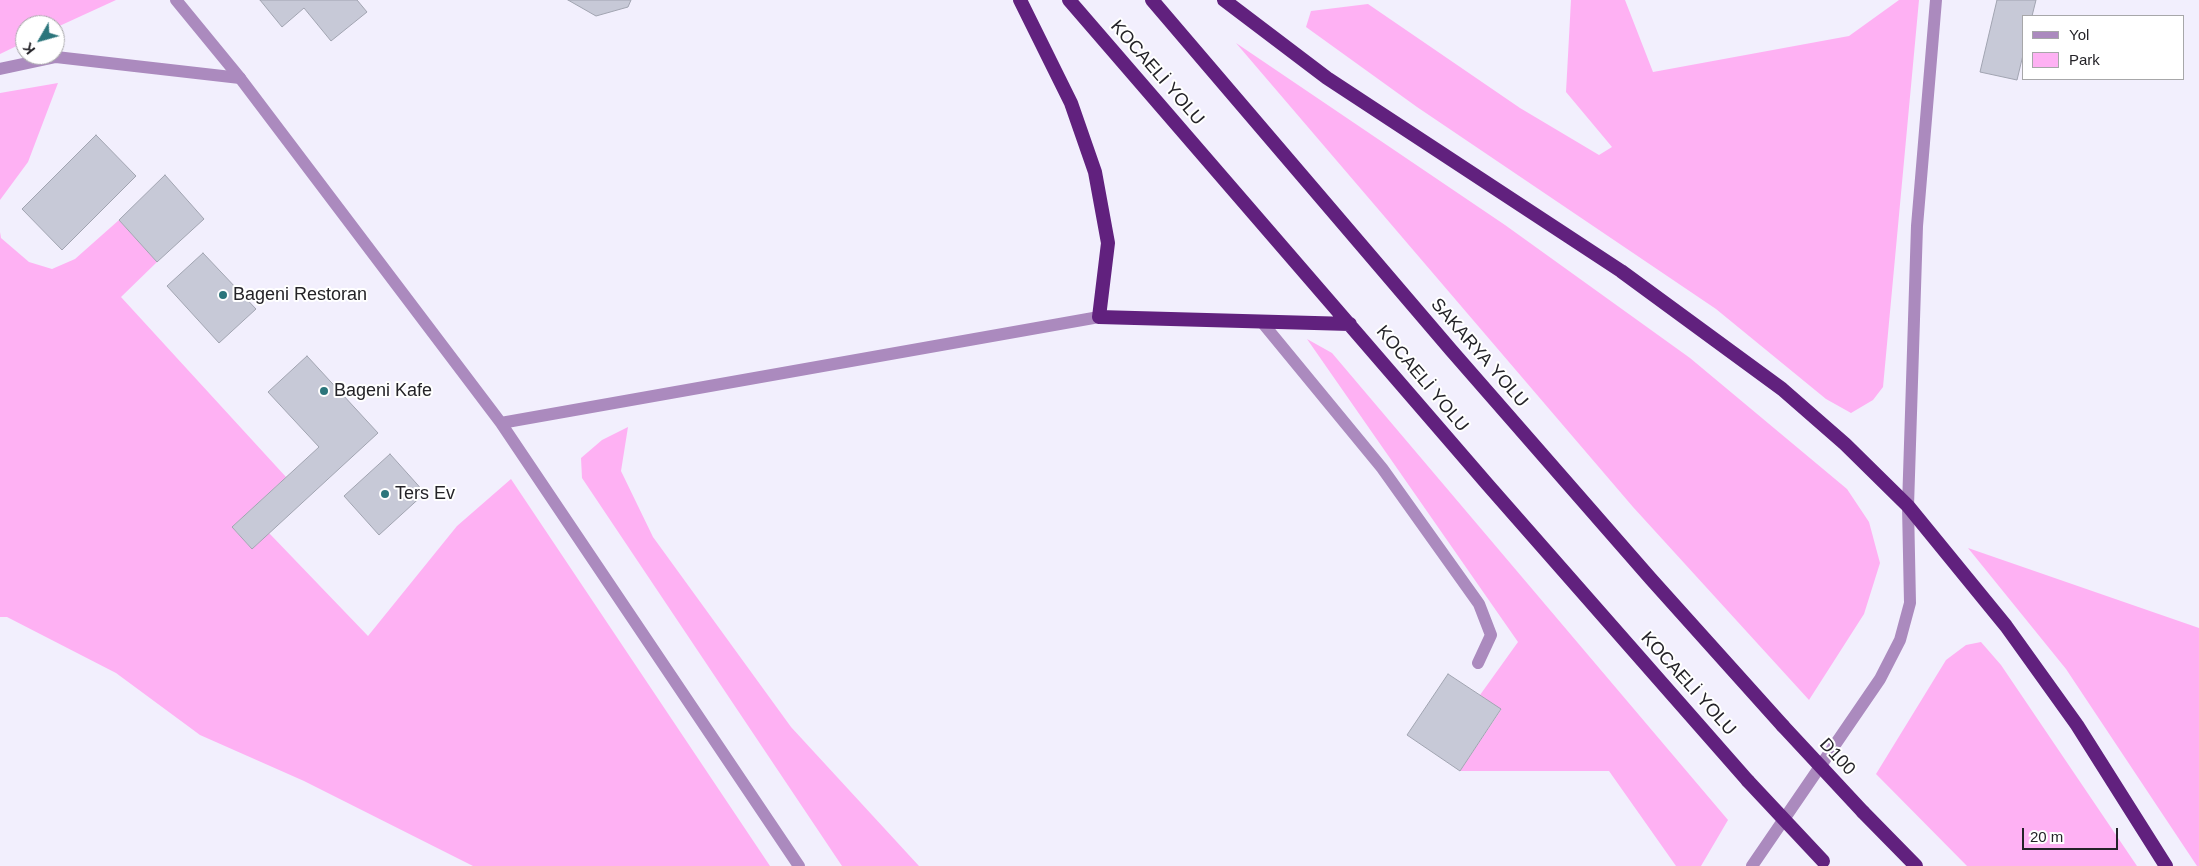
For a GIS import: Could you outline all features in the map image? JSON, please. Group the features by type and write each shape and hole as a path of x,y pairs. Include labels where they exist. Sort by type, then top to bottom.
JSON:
{"highway":[{"path":"1020,0 1071,103 1095,172 1108,243 1099,317 1350,324"},
{"name":"KOCAELİ YOLU","path":"1069,0 1494,492 1748,781 1825,863"},
{"name":"SAKARYA YOLU","path":"1152,0 1651,580 1783,726"},
{"path":"1224,0 1327,78 1622,271 1782,389 1845,444 1908,506 2006,626 2077,725 2166,866"},
{"name":"D100","path":"1783,726 1916,866"}],"street":[{"path":"176,0 240,78 501,423 799,866"},
{"path":"1752,866 1880,679 1900,640 1910,603 1908,506 1917,226 1936,0"},
{"path":"0,69 56,57 240,78"},
{"path":"501,423 1099,317"},
{"path":"1260,321 1382,468 1479,604 1491,635 1478,663"}],"green space":[{"path":"0,0 116,0 65,23 65,15 15,15 15,47 0,54"},
{"path":"1571,0 1625,0 1653,72 1849,36 1899,0 1919,0 1883,387 1873,400 1851,413 1826,399 1716,309 1417,107 1306,27 1311,11 1368,4 1520,108 1599,155 1612,147 1566,92"},
{"path":"1236,43 1505,225 1690,358 1847,489 1869,522 1880,563 1864,614 1809,700 1633,507"},
{"path":"58,83 28,162 0,200 0,93"},
{"path":"119,220 157,262 121,297 286,477 232,527 252,549 269,533 368,636 457,526 511,479 770,866 473,866 304,781 200,735 116,673 7,617 0,617 0,232 1,238 29,262 52,269 75,259"},
{"path":"1307,339 1332,353 1728,820 1701,866 1676,866 1609,771 1460,771 1501,710 1480,695 1518,642"},
{"path":"628,427 621,471 653,537 791,727 919,866 842,866 582,478 581,458 602,440"},
{"path":"1968,548 2199,628 2199,866 2197,866 2066,669"},
{"path":"1981,642 2001,665 2137,866 1967,866 1876,774 1946,660 1966,645"}],"building":[{"path":"260,0 357,0 367,12 331,41 304,8 282,27"},
{"path":"568,0 631,0 628,7 596,16"},
{"path":"1997,0 2036,0 2032,15 2022,15 2022,59 2017,80 1980,72"},
{"path":"96,135 136,176 62,250 22,209"},
{"path":"165,175 204,219 157,262 119,220"},
{"path":"203,253 256,309 219,343 167,286"},
{"path":"307,356 378,433 252,549 232,527 319,447 268,392"},
{"name":"Ters Ev","path":"390,454 425,493 379,535 344,496"},
{"path":"1448,674 1501,709 1460,771 1407,735"}],"place":[{"name":"Bageni Restoran","path":"223,295"},
{"name":"Bageni Kafe","path":"324,391"},
{"name":"Ters Ev","path":"385,494"}]}
